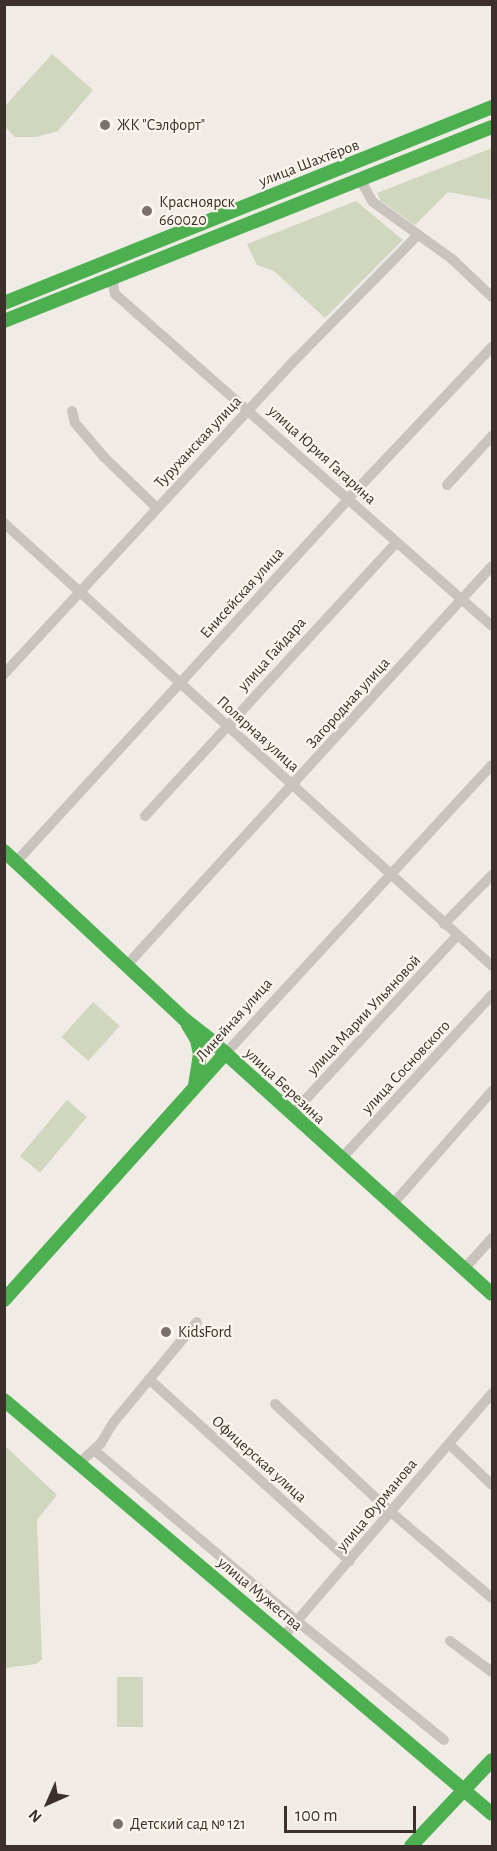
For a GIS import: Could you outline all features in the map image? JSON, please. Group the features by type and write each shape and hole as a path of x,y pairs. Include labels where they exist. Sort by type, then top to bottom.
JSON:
{"main road":[{"name":"улица Шахтёров","path":"4,303 492,108"},
{"name":"улица Шахтёров","path":"4,321 360,179 409,162 492,127"},
{"name":"улица Березина","path":"4,851 184,1019 226,1053 492,1294"},
{"path":"184,1019 197,1040 200,1054 195,1088"},
{"name":"Линейная улица","path":"4,1300 226,1053"},
{"name":"улица Мужества","path":"4,1400 492,1814"},
{"path":"411,1846 492,1760"}],"street":[{"path":"360,179 373,202 452,259 492,297"},
{"name":"Туруханская улица","path":"4,674 249,410 418,235"},
{"name":"улица Юрия Гагарина","path":"112,279 115,294 492,626"},
{"name":"Енисейская улица","path":"16,862 349,498 492,346"},
{"path":"72,411 75,423 104,457 157,508"},
{"path":"447,485 492,436"},
{"name":"Полярная улица","path":"4,523 78,593 492,966"},
{"name":"улица Гайдара","path":"145,816 398,542"},
{"name":"Загородная улица","path":"126,966 294,786 492,566"},
{"name":"Линейная улица","path":"226,1053 492,765"},
{"path":"444,924 492,875"},
{"name":"улица Марии Ульяновой","path":"292,1114 457,936"},
{"name":"улица Сосновского","path":"341,1159 492,995"},
{"path":"392,1205 492,1091"},
{"path":"464,1269 492,1238"},
{"path":"78,1464 94,1450 197,1322"},
{"name":"Офицерская улица","path":"149,1379 350,1561"},
{"name":"улица Фурманова","path":"284,1636 392,1513 492,1393"},
{"path":"275,1404 392,1513 492,1598"},
{"path":"449,1444 492,1485"},
{"path":"94,1450 297,1621 444,1740"},
{"path":"450,1641 492,1672"}],"green space":[{"path":"52,54 93,90 58,131 36,137 15,137 5,127 5,106"},
{"path":"492,148 492,200 448,192 415,225 381,201 377,193"},
{"path":"356,201 403,240 325,318 274,271 257,265 247,244"},
{"path":"93,1002 120,1026 88,1061 62,1037"},
{"path":"67,1100 87,1117 40,1173 20,1156"},
{"path":"5,1446 57,1495 37,1520 42,1659 36,1664 5,1668"},
{"path":"117,1677 143,1677 143,1727 117,1727"}],"traffic: fast":[{"path":"4,303 492,107"},
{"path":"4,321 492,127"},
{"path":"4,851 184,1019 213,1042 492,1294"},
{"path":"188,1025 197,1040 200,1054 195,1085"},
{"path":"4,1300 226,1053"},
{"path":"4,1400 492,1814"},
{"path":"411,1846 492,1760"}],"place":[{"name":"ЖК \"Сэлфорт\"","path":"105,125"},
{"name":"Красноярск 660020","path":"147,211"},
{"name":"KidsFord","path":"166,1332"},
{"name":"Детский сад № 121","path":"118,1824"}]}
